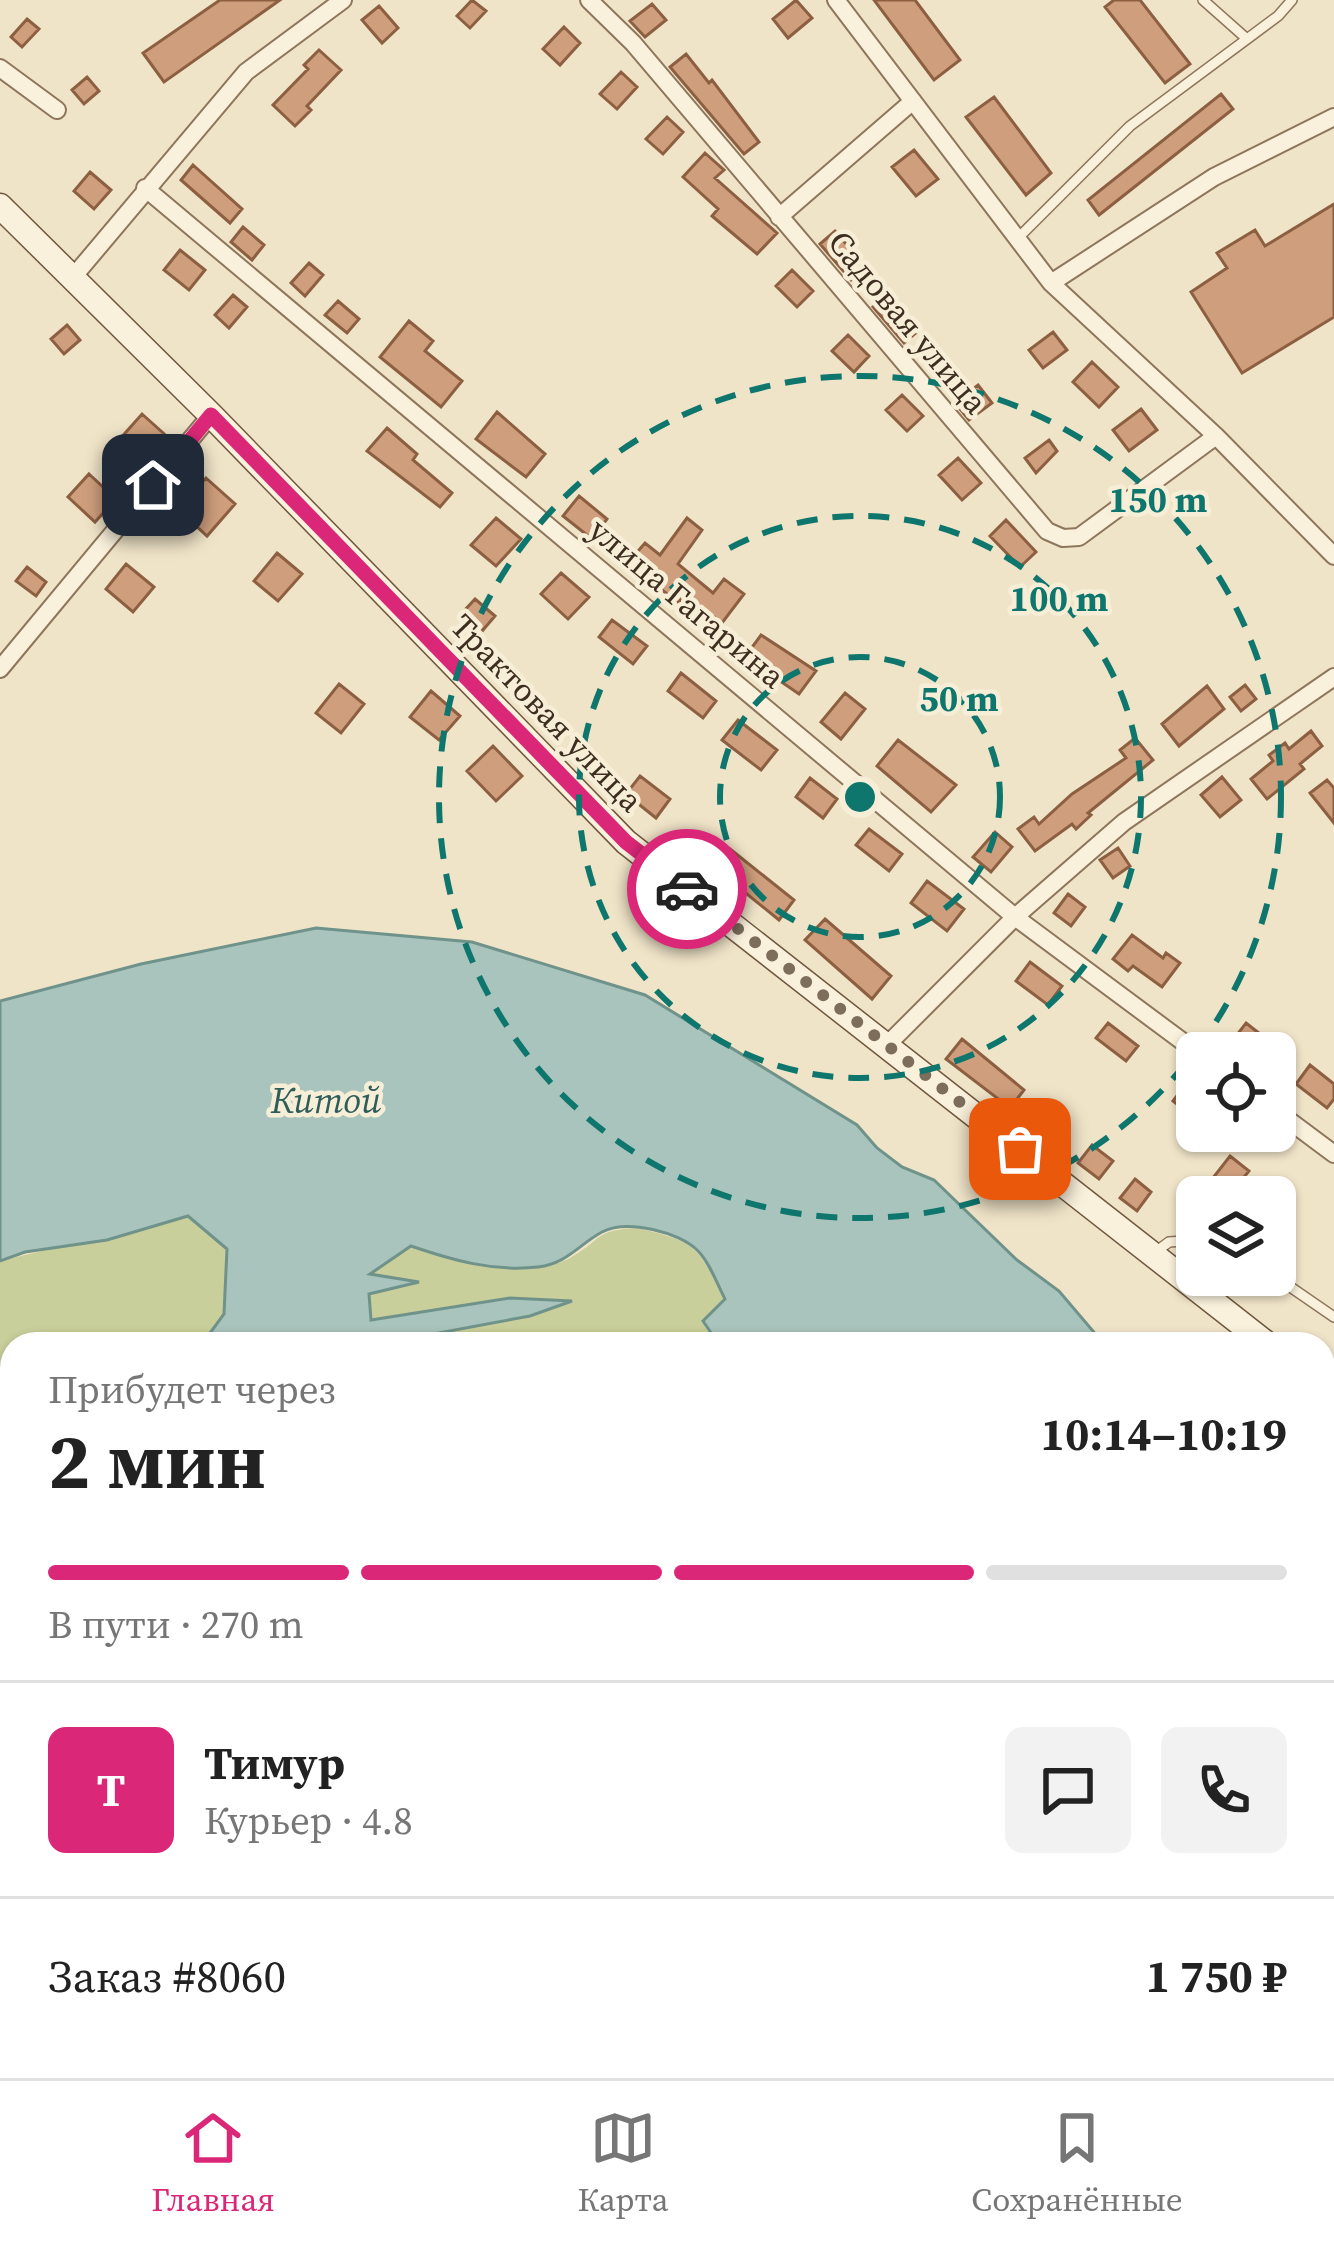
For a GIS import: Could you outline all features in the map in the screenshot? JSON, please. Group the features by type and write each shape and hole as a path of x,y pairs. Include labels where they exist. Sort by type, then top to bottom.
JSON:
{"street":[{"path":"74,276 246,72 343,0"},
{"name":"Садовая улица","path":"590,0 632,43 1047,531 1063,538 1079,537 1216,436"},
{"path":"836,0 1052,283 1216,436 1334,556"},
{"path":"0,68 57,110"},
{"path":"779,217 913,101"},
{"path":"1052,283 1214,177 1334,117"},
{"name":"улица Гагарина","path":"146,188 1015,917 1176,1037"},
{"name":"Трактовая улица","path":"0,206 211,415 626,842 1252,1332"},
{"path":"0,670 211,415"},
{"path":"887,1045 1015,917 1124,822 1334,677"},
{"path":"1296,1126 1334,1154"}],"lane":[{"path":"1203,0 1247,39"},
{"path":"1018,238 1130,126 1278,16 1292,0"},
{"path":"1154,1253 1176,1242"},
{"path":"1296,1291 1334,1317"}],"green space":[{"path":"188,1216 227,1248 224,1314 211,1332 0,1332 0,1261"},
{"path":"624,1229 674,1238 694,1249 726,1299 718,1332 443,1332 530,1316 568,1301 510,1298 370,1321 368,1294 415,1282 368,1275 411,1246 490,1267 533,1268 570,1258 606,1233"}],"water":[{"name":"Китой","path":"316,928 472,942 645,995 857,1125 902,1167 934,1180 1017,1260 1059,1291 1094,1332 711,1332 703,1321 725,1299 702,1256 679,1238 639,1227 602,1232 565,1258 538,1267 473,1264 411,1246 370,1274 419,1282 369,1294 371,1320 510,1298 572,1301 530,1316 444,1332 211,1332 224,1314 227,1249 188,1216 107,1240 25,1252 0,1261 0,1001 141,964"}],"building":[{"path":"220,0 280,0 164,82 143,53"},
{"path":"472,0 486,11 470,28 457,16"},
{"path":"796,0 812,18 788,38 773,19"},
{"path":"874,0 915,0 960,60 934,80"},
{"path":"1114,0 1140,0 1190,64 1165,83 1105,7"},
{"path":"652,4 666,20 645,37 630,21"},
{"path":"379,6 398,28 382,43 362,20"},
{"path":"27,19 39,29 22,47 11,37"},
{"path":"564,27 580,43 560,65 543,49"},
{"path":"319,50 341,70 295,126 273,105 308,69 304,65"},
{"path":"686,54 759,142 744,154 670,67"},
{"path":"621,72 637,87 617,109 600,94"},
{"path":"87,77 99,91 84,104 72,90"},
{"path":"1221,94 1233,109 1099,215 1088,200"},
{"path":"994,97 1051,173 1026,195 966,117"},
{"path":"667,117 683,132 663,154 646,139"},
{"path":"914,150 938,179 916,196 892,167"},
{"path":"705,153 724,170 715,178 777,233 757,254 712,216 718,209 683,177"},
{"path":"193,165 242,209 230,223 181,180"},
{"path":"90,172 111,190 94,209 74,191"},
{"path":"1334,204 1334,317 1242,373 1191,292 1227,268 1217,253 1255,230 1265,246"},
{"path":"243,227 264,245 252,260 231,242"},
{"path":"835,231 866,267 851,280 820,244"},
{"path":"180,250 205,270 189,290 164,270"},
{"path":"309,263 323,275 305,296 291,283"},
{"path":"792,270 813,291 797,307 776,286"},
{"path":"233,295 247,307 229,328 215,315"},
{"path":"887,295 918,331 904,343 873,307"},
{"path":"338,301 359,319 347,333 325,315"},
{"path":"409,321 433,341 425,351 462,381 441,407 380,357"},
{"path":"67,325 80,340 64,354 51,339"},
{"path":"1053,332 1067,350 1043,368 1029,350"},
{"path":"848,335 869,356 854,372 832,351"},
{"path":"1092,362 1118,387 1099,407 1073,382"},
{"path":"978,385 992,403 969,420 955,403"},
{"path":"902,395 923,416 907,431 886,410"},
{"path":"1141,409 1157,430 1129,451 1113,430"},
{"path":"497,412 545,454 526,477 476,439"},
{"path":"142,414 171,440 148,466 119,440"},
{"path":"387,428 417,454 413,460 452,493 440,507 367,451"},
{"path":"1049,440 1057,451 1036,473 1025,458"},
{"path":"958,458 981,483 962,500 939,475"},
{"path":"89,474 116,499 95,522 68,497"},
{"path":"206,478 235,504 207,536 178,509"},
{"path":"579,496 607,519 592,539 563,516"},
{"path":"496,518 521,539 496,566 471,545"},
{"path":"687,518 702,530 678,564 713,593 724,579 744,594 722,623 685,595 678,603 625,566 645,543 660,555"},
{"path":"1006,520 1036,552 1020,567 990,536"},
{"path":"277,553 302,574 278,601 254,581"},
{"path":"126,564 154,587 133,612 106,589"},
{"path":"27,567 46,582 36,596 16,581"},
{"path":"561,573 589,597 568,619 541,594"},
{"path":"475,599 495,616 483,630 463,612"},
{"path":"612,620 647,646 633,664 599,637"},
{"path":"761,635 816,671 799,694 745,657"},
{"path":"681,673 716,701 703,718 668,691"},
{"path":"339,684 364,704 341,733 316,713"},
{"path":"1245,685 1256,699 1241,711 1230,697"},
{"path":"1207,686 1224,709 1179,746 1162,724"},
{"path":"431,691 460,716 439,740 410,717"},
{"path":"845,693 865,709 841,739 821,722"},
{"path":"738,720 777,750 761,770 722,740"},
{"path":"1311,731 1322,746 1300,764 1304,769 1267,799 1251,779 1273,761 1269,755 1285,743 1289,749"},
{"path":"1135,738 1153,760 1088,813 1091,815 1076,829 1072,824 1035,851 1018,829 1034,817 1039,824 1072,794 1126,758 1120,750"},
{"path":"898,740 956,785 931,812 877,766"},
{"path":"493,746 522,776 496,801 467,771"},
{"path":"640,776 670,799 656,818 626,794"},
{"path":"1222,777 1241,800 1220,817 1201,795"},
{"path":"810,778 837,799 823,818 796,797"},
{"path":"1327,780 1334,788 1334,823 1310,793"},
{"path":"869,829 902,854 889,871 856,845"},
{"path":"995,832 1012,847 991,872 973,857"},
{"path":"1118,848 1130,866 1113,878 1100,860"},
{"path":"730,849 794,900 779,920 715,868"},
{"path":"927,881 964,909 947,931 911,903"},
{"path":"1068,894 1085,907 1071,926 1054,913"},
{"path":"825,919 891,976 872,999 805,940"},
{"path":"1132,935 1163,958 1166,953 1180,963 1162,987 1133,966 1128,971 1113,959"},
{"path":"1030,962 1062,986 1048,1005 1016,981"},
{"path":"1108,1023 1138,1046 1126,1061 1096,1038"},
{"path":"962,1039 1024,1090 1010,1108 946,1059"},
{"path":"1310,1065 1334,1084 1334,1099 1327,1108 1296,1084"},
{"path":"1049,1111 1064,1124 1050,1142 1035,1130"},
{"path":"1092,1145 1113,1161 1099,1179 1078,1163"},
{"path":"1230,1156 1249,1171 1245,1176 1214,1176"},
{"path":"1135,1179 1151,1192 1137,1211 1120,1198"}],"way so far":[{"path":"687,889 1020,1149"}],"route":[{"path":"153,485 211,415 626,842 687,889"}]}
